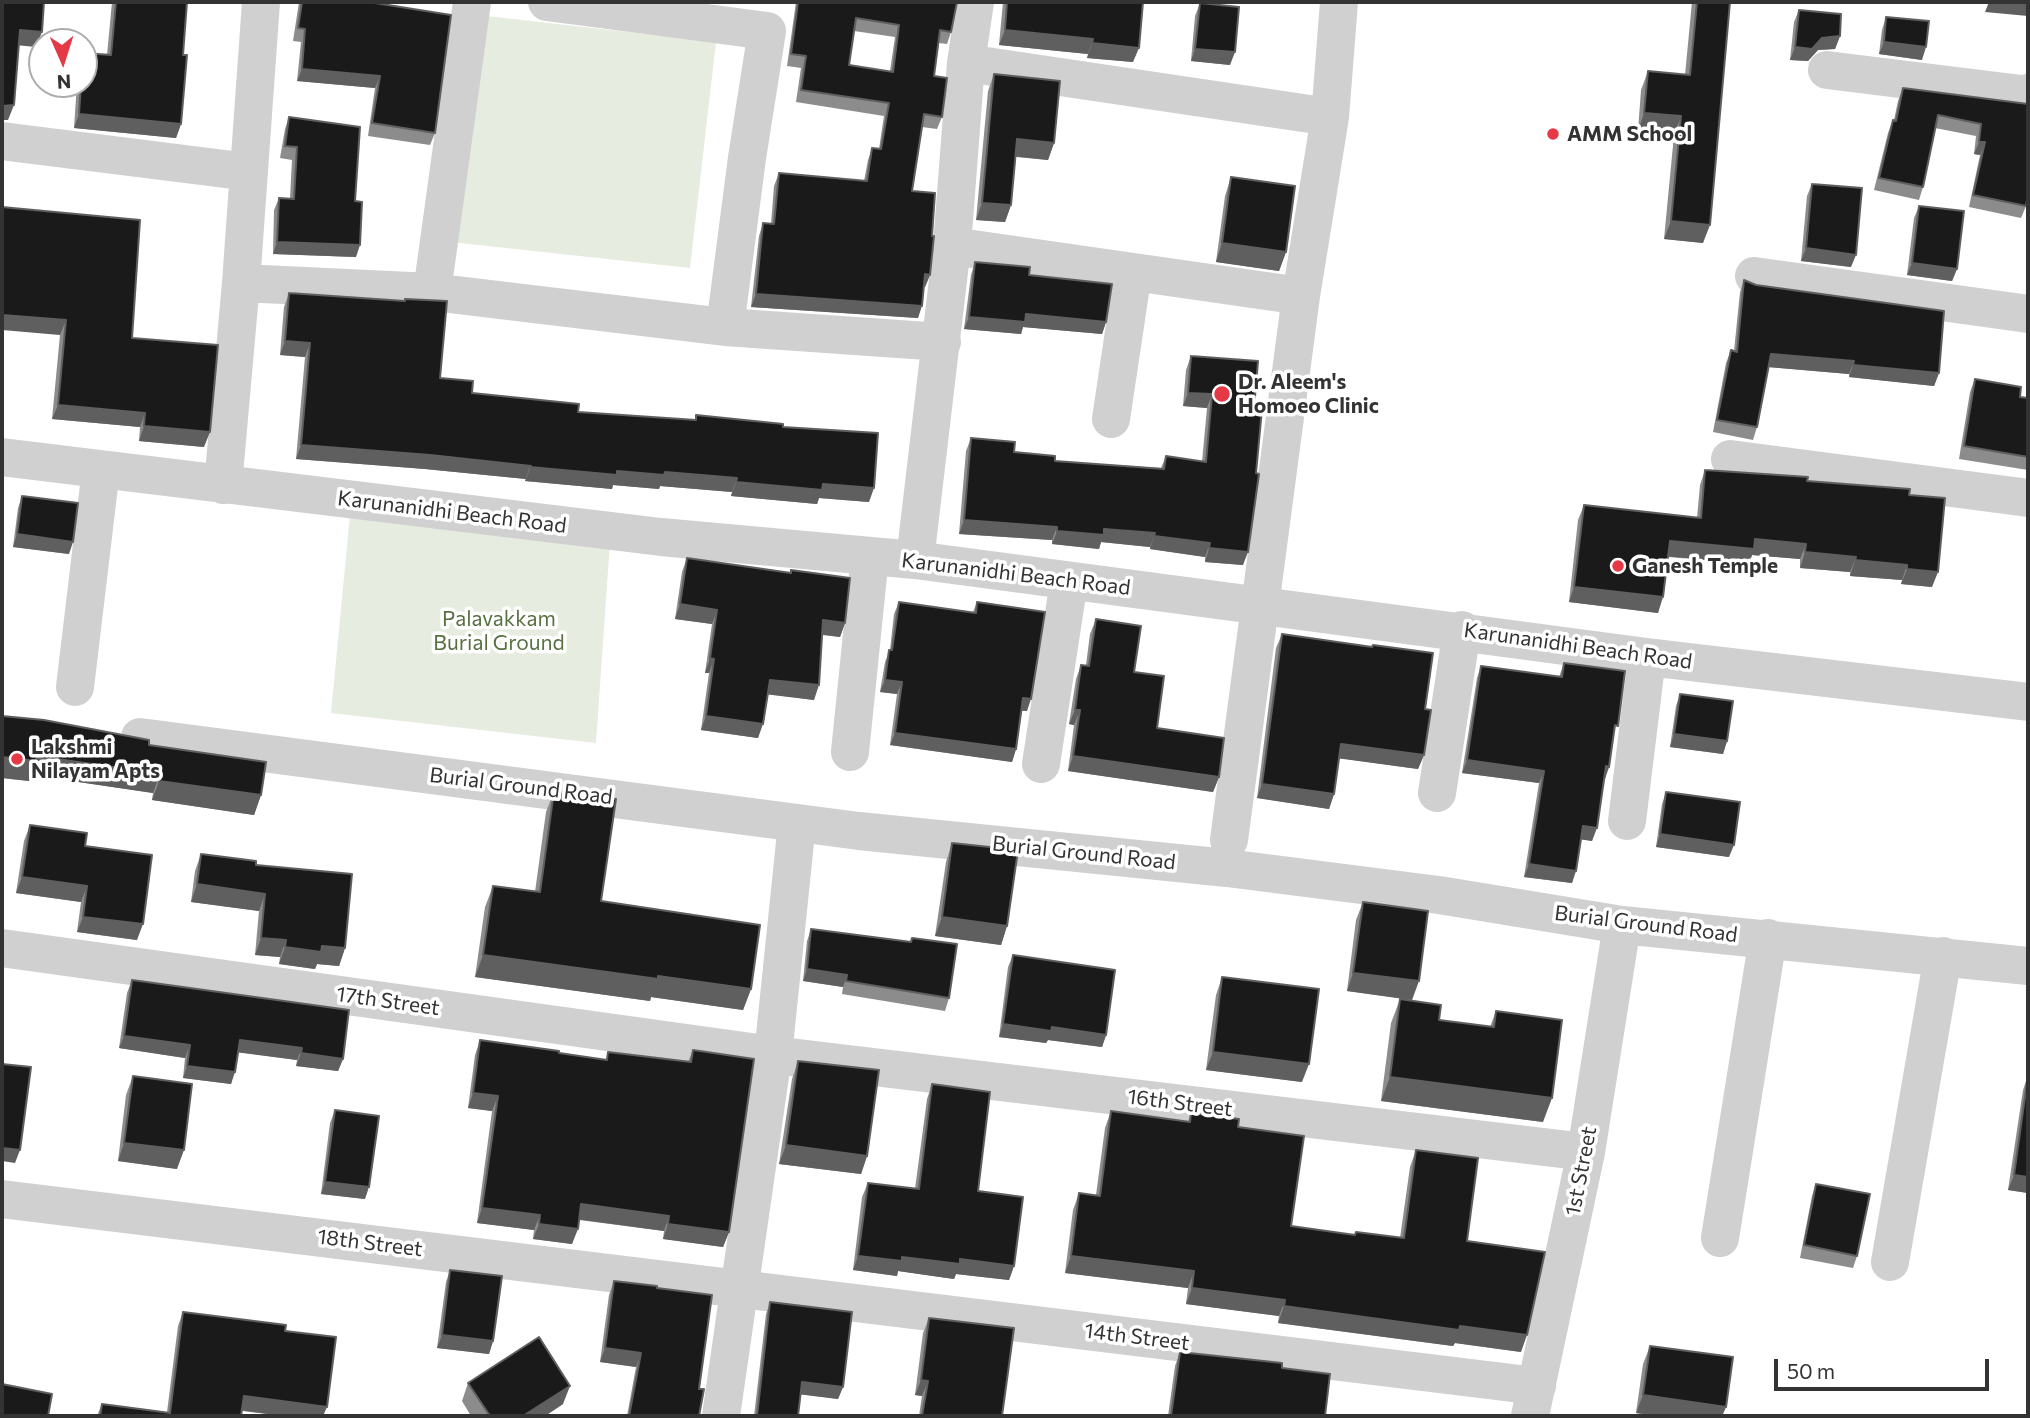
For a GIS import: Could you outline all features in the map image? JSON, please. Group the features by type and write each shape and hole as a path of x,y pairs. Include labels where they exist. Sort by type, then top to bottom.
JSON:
{"street":[{"path":"223,485 241,283 261,2"},
{"path":"432,292 472,2"},
{"path":"547,2 769,16 725,327"},
{"path":"915,560 942,342 966,63 975,2"},
{"path":"1230,841 1301,296 1330,117 1339,2"},
{"path":"966,63 1330,117"},
{"path":"1826,70 2028,93"},
{"path":"2,141 249,172"},
{"path":"952,246 1301,296"},
{"path":"1111,419 1133,272"},
{"path":"1754,276 2028,314"},
{"path":"241,283 432,292 725,327 942,342"},
{"name":"Karunanidhi Beach Road","path":"2,457 661,537 915,560 1262,607 1462,630 1647,657 2028,702"},
{"path":"1730,459 2028,498"},
{"path":"75,687 102,469"},
{"path":"850,752 870,556"},
{"path":"1041,764 1069,581"},
{"path":"1437,793 1462,630"},
{"path":"1627,821 1647,657"},
{"name":"Burial Ground Road","path":"140,737 797,823 1227,868 1438,895 1622,925 2028,966"},
{"path":"721,1416 773,1055 797,823"},
{"name":"1st Street","path":"1533,1401 1586,1152 1622,925"},
{"path":"1720,1238 1768,939"},
{"name":"17th Street","path":"2,948 773,1055"},
{"path":"1890,1262 1943,956"},
{"name":"16th Street","path":"773,1055 1586,1152"},
{"name":"18th Street","path":"2,1199 738,1287"},
{"name":"14th Street","path":"738,1287 1533,1401"}],"green space":[{"path":"469,14 716,42 690,268 442,241"},
{"name":"Palavakkam Burial Ground","path":"350,515 610,542 596,743 331,713"}],"building":[{"path":"2,2 44,2 42,28 20,30 14,105 2,106"},
{"path":"116,2 187,2 183,55 187,55 181,124 79,114 80,98 98,98 98,54 111,55"},
{"path":"302,2 369,2 451,15 435,133 372,123 380,76 302,69 305,29 298,28"},
{"path":"798,2 957,2 951,32 940,30 934,76 947,78 942,117 924,114 912,191 935,193 930,275 925,274 922,306 756,294 763,223 774,224 779,173 867,181 872,148 881,149 889,103 801,90 806,56 791,54","holes":["856,18 899,25 893,72 849,65"]},
{"path":"1007,2 1143,2 1139,48 1092,43 1093,39 1005,30"},
{"path":"1697,2 1730,2 1710,225 1671,221 1681,116 1644,113 1648,71 1690,75"},
{"path":"1200,3 1239,7 1235,52 1195,49"},
{"path":"1799,10 1841,14 1840,36 1822,38 1812,49 1795,47"},
{"path":"1886,17 1929,21 1926,47 1884,42"},
{"path":"994,74 1060,81 1054,143 1017,139 1011,205 982,203"},
{"path":"1903,88 2028,104 2026,206 1973,195 1985,142 1979,142 1981,124 1938,115 1923,187 1879,178"},
{"path":"289,117 360,127 355,201 362,202 360,245 277,242 279,198 294,199 297,147 285,146"},
{"path":"1231,177 1295,186 1286,252 1222,243"},
{"path":"1812,184 1862,188 1856,255 1806,248"},
{"path":"1919,206 1964,211 1957,269 1912,263"},
{"path":"2,207 140,220 132,338 218,345 210,432 144,426 145,413 58,405 66,320 2,315"},
{"path":"975,262 1030,267 1029,275 1112,284 1106,322 1026,314 1025,322 969,317"},
{"path":"1744,280 1756,285 1944,311 1939,373 1853,365 1854,361 1771,354 1757,427 1717,420 1731,350 1737,352"},
{"path":"289,293 405,301 447,301 440,378 473,381 472,393 579,404 578,412 696,420 696,415 783,424 783,427 878,433 874,488 823,484 822,490 736,482 737,478 665,472 664,475 617,471 617,475 430,455 301,445 310,343 285,341"},
{"path":"1191,356 1258,361 1254,409 1262,409 1256,473 1259,474 1248,552 1209,548 1210,543 1154,536 1155,533 1104,529 1104,535 1057,531 1057,527 964,520 971,438 1015,442 1014,452 1055,456 1055,461 1164,469 1166,456 1206,462 1212,394 1188,393"},
{"path":"1975,379 2021,387 2020,397 2028,398 2028,457 1964,446"},
{"path":"1705,470 1808,477 1807,481 1910,489 1909,495 1945,498 1938,572 1907,569 1907,565 1855,560 1856,557 1805,552 1806,544 1755,539 1754,549 1670,541 1663,597 1574,587 1584,505 1701,518"},
{"path":"22,496 78,503 73,542 17,534"},
{"path":"687,558 791,573 791,570 850,578 845,623 823,620 819,685 770,680 763,724 706,716 717,610 680,604"},
{"path":"899,602 976,613 977,602 1045,612 1031,699 1023,698 1016,749 895,733 902,682 885,680"},
{"path":"1096,619 1141,626 1134,672 1164,676 1157,728 1224,738 1219,777 1073,756 1080,710 1075,710 1081,665 1089,666"},
{"path":"1282,634 1433,653 1425,709 1431,710 1424,755 1341,744 1334,794 1262,784"},
{"path":"1564,663 1625,671 1618,726 1615,725 1609,767 1606,766 1597,828 1583,826 1576,871 1529,864 1544,771 1467,760 1481,666 1562,677"},
{"path":"1680,694 1733,701 1727,741 1674,734"},
{"path":"2,716 44,720 149,740 149,745 266,762 261,795 159,781 160,774 37,756 36,761 2,757"},
{"path":"554,791 616,799 601,901 760,925 751,989 483,955 493,886 540,892"},
{"path":"1666,792 1740,802 1734,845 1660,834"},
{"path":"30,825 87,833 85,846 152,855 143,924 83,917 87,886 22,877"},
{"path":"952,843 1018,850 1007,926 942,917"},
{"path":"201,854 256,861 256,865 352,874 345,948 322,946 321,952 285,947 286,940 261,938 265,894 197,884"},
{"path":"1363,902 1428,911 1419,981 1353,973"},
{"path":"811,929 911,942 912,938 957,944 949,998 846,981 847,975 807,969"},
{"path":"1013,955 1115,970 1106,1035 1052,1027 1051,1031 1003,1024"},
{"path":"1222,977 1319,989 1309,1064 1213,1052"},
{"path":"132,980 349,1010 343,1059 301,1053 302,1048 240,1040 235,1072 187,1066 190,1045 124,1036"},
{"path":"1400,999 1441,1005 1439,1020 1494,1027 1496,1011 1562,1020 1552,1098 1390,1077"},
{"path":"480,1040 607,1060 608,1052 691,1062 693,1050 754,1059 729,1232 668,1224 669,1216 581,1204 578,1229 539,1224 540,1215 482,1208 498,1096 473,1093"},
{"path":"798,1061 879,1070 867,1156 786,1145"},
{"path":"2,1064 31,1067 20,1150 2,1148"},
{"path":"2028,1075 2028,1177 2014,1175"},
{"path":"133,1076 192,1084 184,1150 124,1143"},
{"path":"932,1084 990,1092 978,1191 1023,1197 1014,1266 960,1259 960,1264 902,1257 902,1261 858,1256 868,1183 919,1189"},
{"path":"335,1110 379,1116 369,1187 325,1182"},
{"path":"1111,1111 1190,1122 1191,1113 1239,1119 1238,1127 1304,1136 1291,1226 1355,1235 1356,1232 1404,1238 1416,1150 1478,1158 1467,1241 1545,1252 1527,1335 1460,1326 1459,1330 1284,1306 1285,1300 1192,1288 1194,1271 1071,1256 1079,1193 1100,1196"},
{"path":"1816,1184 1870,1194 1857,1256 1804,1245"},
{"path":"450,1270 502,1276 493,1341 442,1335"},
{"path":"614,1281 712,1295 699,1389 704,1389 699,1416 629,1416 641,1353 605,1348"},
{"path":"770,1302 852,1312 843,1387 802,1382 798,1416 757,1416"},
{"path":"183,1312 286,1325 285,1331 336,1337 327,1407 244,1396 241,1416 100,1416 102,1404 170,1413"},
{"path":"929,1318 1014,1328 1002,1416 922,1416 928,1381 921,1380"},
{"path":"539,1337 570,1386 523,1416 490,1416 468,1383"},
{"path":"1650,1346 1733,1357 1726,1407 1643,1395"},
{"path":"1180,1352 1282,1363 1282,1368 1330,1374 1325,1416 1171,1416"},
{"path":"2,1384 52,1394 48,1416 2,1416"}],"place":[{"name":"AMM School","path":"1553,134"},
{"name":"Dr. Aleem's Homoeo Clinic","path":"1222,394"},
{"name":"Ganesh Temple","path":"1618,566"},
{"name":"Lakshmi Nilayam Apts","path":"17,759"}]}
